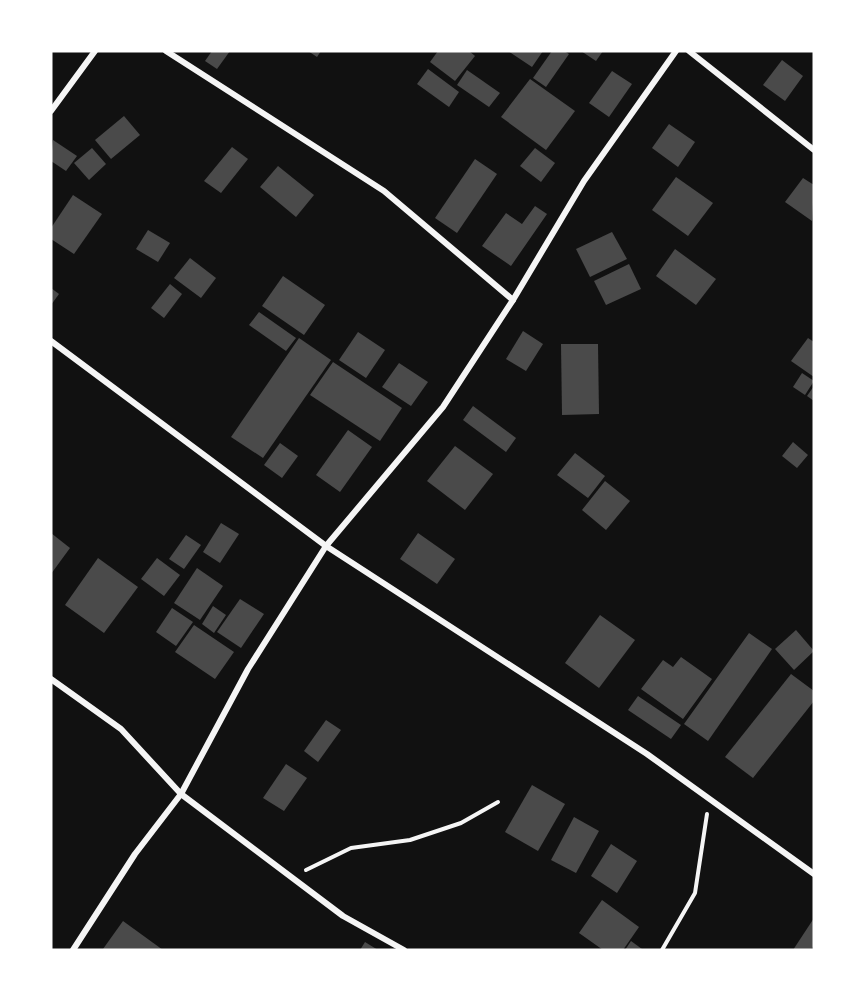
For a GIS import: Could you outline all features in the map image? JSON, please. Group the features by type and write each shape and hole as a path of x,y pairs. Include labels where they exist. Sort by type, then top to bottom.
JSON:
{"street":[{"path":"51,111 95,51"},
{"path":"166,51 384,191 513,300"},
{"path":"73,950 135,854 181,794 248,669 326,546 443,407 513,300 584,181 676,51"},
{"path":"689,51 814,150"},
{"path":"51,342 326,546 647,754 814,874"},
{"path":"51,679 121,729 181,794 343,916 404,950"}],"path":[{"path":"662,950 695,893 708,798"},
{"path":"292,878 351,848 410,840 461,823 498,802"}],"building":[{"path":"212,51 230,51 217,69 205,61"},
{"path":"308,51 321,51 317,57"},
{"path":"438,51 469,51 475,56 455,81 430,62"},
{"path":"508,51 543,51 532,67"},
{"path":"552,51 564,51 569,54 546,87 533,78"},
{"path":"581,51 603,51 596,61"},
{"path":"782,60 803,76 785,101 763,85"},
{"path":"428,69 459,92 449,107 417,84"},
{"path":"467,70 500,93 489,107 457,85"},
{"path":"612,71 632,84 609,117 589,103"},
{"path":"530,79 575,111 546,150 501,117"},
{"path":"124,116 140,135 111,159 95,140"},
{"path":"669,124 695,142 678,167 652,148"},
{"path":"53,140 77,156 66,171 51,161"},
{"path":"232,147 248,159 221,193 204,181"},
{"path":"92,148 106,164 89,180 74,163"},
{"path":"535,148 555,163 541,182 520,166"},
{"path":"475,159 497,174 457,233 435,218"},
{"path":"278,166 314,195 296,217 260,187"},
{"path":"676,177 713,203 688,236 652,210"},
{"path":"803,178 814,185 812,221 785,202"},
{"path":"73,195 102,214 74,254 51,239 51,228"},
{"path":"535,206 547,214 511,266 482,246 506,213 522,224"},
{"path":"148,230 170,243 158,262 136,249"},
{"path":"612,232 627,259 590,277 576,249"},
{"path":"675,249 716,279 696,305 656,276"},
{"path":"190,258 216,278 201,298 174,278"},
{"path":"629,264 641,289 606,305 594,281"},
{"path":"283,276 325,305 304,335 262,306"},
{"path":"170,284 182,294 164,318 151,308"},
{"path":"51,288 59,294 51,305"},
{"path":"259,312 296,338 286,351 249,325"},
{"path":"523,331 543,344 526,371 506,359"},
{"path":"358,332 385,350 366,378 339,360"},
{"path":"299,338 331,360 263,458 231,437"},
{"path":"808,338 814,342 814,377 791,361"},
{"path":"561,344 598,344 599,414 562,415"},
{"path":"333,362 402,408 380,441 310,395"},
{"path":"399,363 428,382 411,406 382,387"},
{"path":"802,373 814,381 805,395 793,387"},
{"path":"814,386 814,401 807,396"},
{"path":"473,406 516,438 506,452 463,420"},
{"path":"348,430 372,447 340,492 316,475"},
{"path":"793,442 808,455 797,468 782,456"},
{"path":"280,443 298,456 282,478 264,465"},
{"path":"455,446 493,474 465,510 427,481"},
{"path":"575,453 605,476 588,498 557,475"},
{"path":"605,481 630,501 606,530 582,510"},
{"path":"221,523 239,534 220,563 203,552"},
{"path":"51,533 70,548 51,574"},
{"path":"418,533 455,559 437,584 400,559"},
{"path":"186,535 201,545 184,569 169,559"},
{"path":"98,558 138,587 104,633 65,605"},
{"path":"157,558 180,575 164,596 141,579"},
{"path":"197,568 223,586 200,620 174,603"},
{"path":"240,599 264,614 241,648 217,632"},
{"path":"213,606 226,615 214,633 202,624"},
{"path":"172,608 193,622 176,646 156,632"},
{"path":"600,615 635,640 599,688 565,663"},
{"path":"194,625 234,652 215,679 175,652"},
{"path":"796,630 814,651 794,670 775,649"},
{"path":"749,633 772,649 708,741 684,724"},
{"path":"681,657 712,679 683,719 641,689 663,660 673,667"},
{"path":"791,674 814,691 814,701 753,778 725,757"},
{"path":"638,696 681,725 671,739 628,710"},
{"path":"326,720 341,730 318,762 304,751"},
{"path":"286,764 307,778 284,811 263,798"},
{"path":"532,785 565,804 538,851 505,832"},
{"path":"574,817 599,831 576,873 551,860"},
{"path":"611,844 637,861 617,893 591,876"},
{"path":"602,900 639,927 623,950 603,950 579,933"},
{"path":"814,918 814,945 811,950 793,950"},
{"path":"123,921 163,950 103,949"},
{"path":"631,941 642,949 625,950"},
{"path":"365,942 378,950 360,950"}]}
